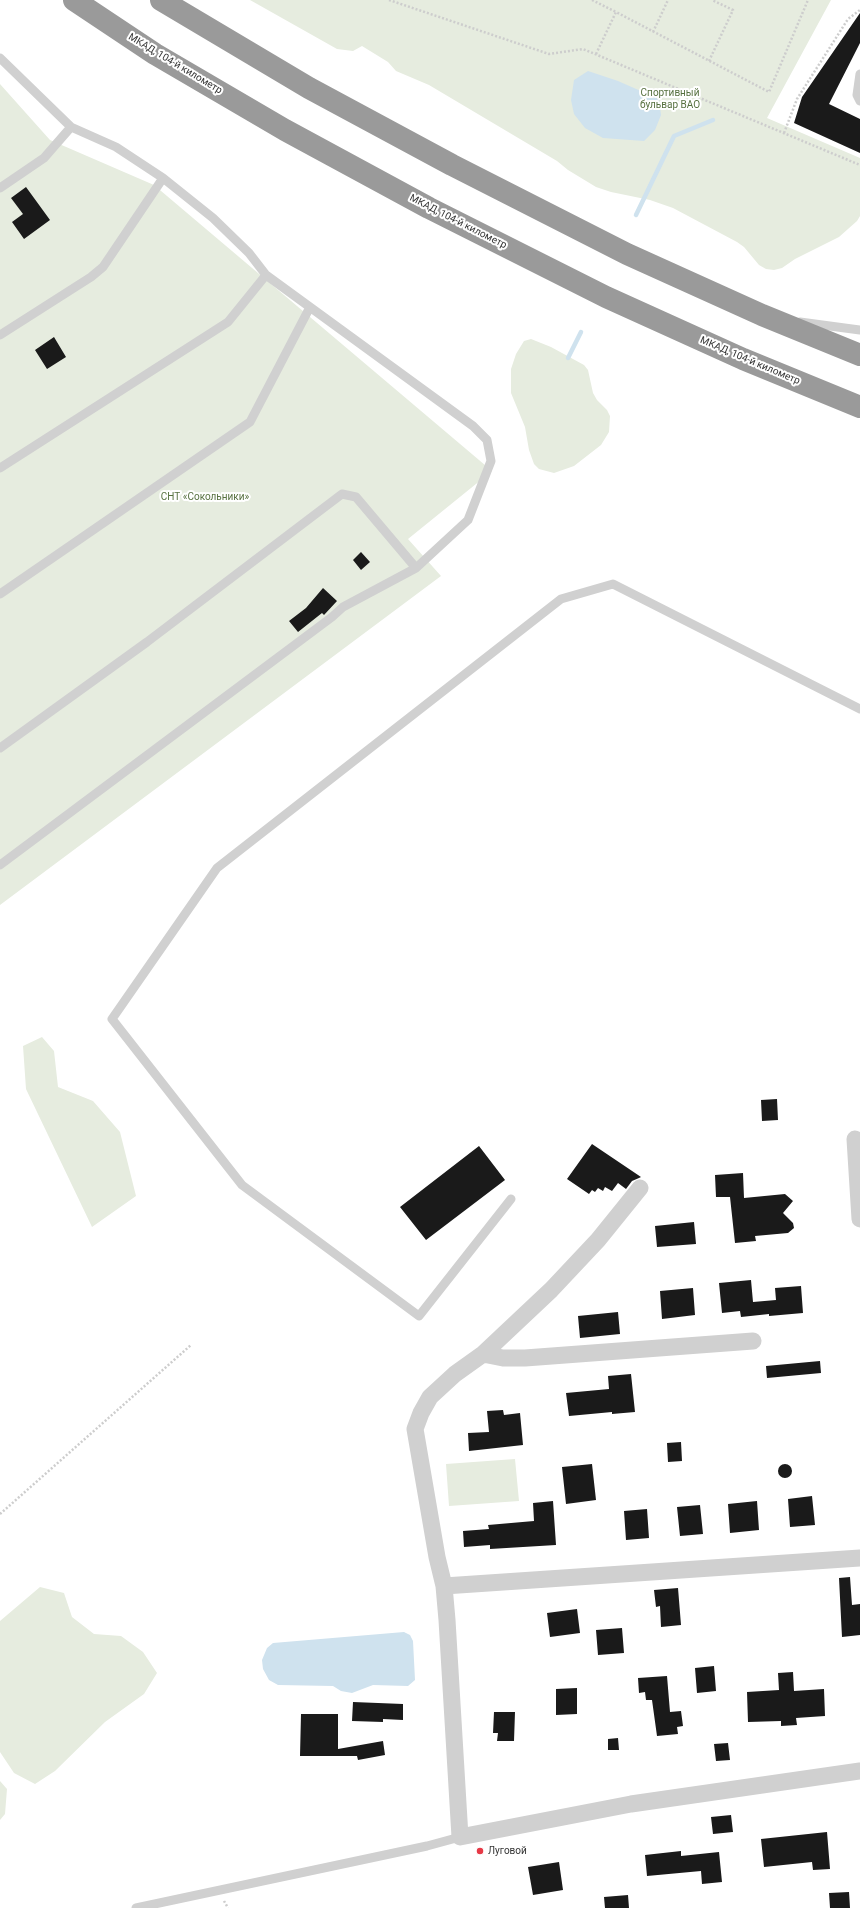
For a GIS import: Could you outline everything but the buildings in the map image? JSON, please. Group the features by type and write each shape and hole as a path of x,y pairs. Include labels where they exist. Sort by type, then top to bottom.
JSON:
{"highway":[{"name":"МКАД, 104-й километр","path":"74,0 162,58 286,130 430,208 606,297 743,359 860,407"},
{"path":"161,0 309,88 452,165 627,254 762,316 860,355"}],"street":[{"path":"855,1139 860,1219"},
{"path":"640,1188 598,1240 556,1284 483,1354 456,1374 430,1397 421,1413 415,1429 437,1557 444,1586 448,1620 460,1837 631,1804 860,1771"},
{"path":"483,1354 503,1358 525,1358 754,1341"},
{"path":"444,1586 860,1558"}],"lane":[{"path":"0,58 71,127 116,147 163,178 213,218 249,253 266,275 473,426 487,440 492,461 468,520 416,568 343,607 332,617 0,865"},
{"path":"860,74 857,95 860,101"},
{"path":"0,188 44,158 71,127"},
{"path":"0,335 91,277 103,267 163,178"},
{"path":"0,468 228,322 266,275"},
{"path":"0,594 250,422 310,307"},
{"path":"762,316 860,330"},
{"path":"0,748 146,642 342,494 356,497 416,568"},
{"path":"511,1199 419,1316 242,1185 112,1019 217,868 561,599 613,584 860,709"},
{"path":"136,1908 419,1848 460,1837"}],"path":[{"path":"389,0 549,54 584,49 860,164"},
{"path":"592,0 769,92 808,0"},
{"path":"653,32 668,0"},
{"path":"709,61 733,10 712,0"},
{"path":"784,133 797,99 848,19 860,10"},
{"path":"596,54 616,12"},
{"path":"0,1514 191,1345"}],"green space":[{"name":"Спортивный бульвар ВАО","path":"250,0 831,0 767,118 860,158 860,216 857,221 839,237 795,259 782,268 774,270 766,269 759,265 744,247 737,242 673,208 650,200 611,192 596,187 568,170 557,161 429,85 396,71 388,62 362,46 353,51 337,49"},
{"name":"СНТ «Сокольники»","path":"0,84 50,140 154,185 492,471 408,539 441,576 0,905"},
{"path":"531,339 551,347 584,365 588,370 593,393 610,416 609,432 601,445 574,466 554,473 539,469 534,464 529,450 525,427 511,393 511,369 516,354 524,341"},
{"path":"42,1037 54,1051 58,1087 93,1101 120,1132 136,1196 92,1227 26,1089 23,1046"},
{"path":"515,1459 519,1501 449,1506 446,1464"},
{"path":"40,1587 64,1593 72,1617 94,1634 121,1636 143,1652 157,1673 144,1694 105,1722 55,1771 35,1784 14,1773 0,1752 0,1621"},
{"path":"0,1781 7,1789 5,1814 0,1820"}],"water":[{"path":"588,71 618,81 659,99 661,115 655,130 644,141 603,138 585,128 574,114 571,100 574,80"},
{"path":"404,1632 410,1635 413,1641 415,1680 408,1686 373,1685 352,1693 341,1691 333,1686 278,1685 269,1680 263,1669 262,1660 267,1648 273,1643"}],"waterway":[{"path":"636,215 674,136 713,120"},
{"path":"568,358 581,332"}],"place":[{"name":"Луговой","path":"480,1851"}]}
